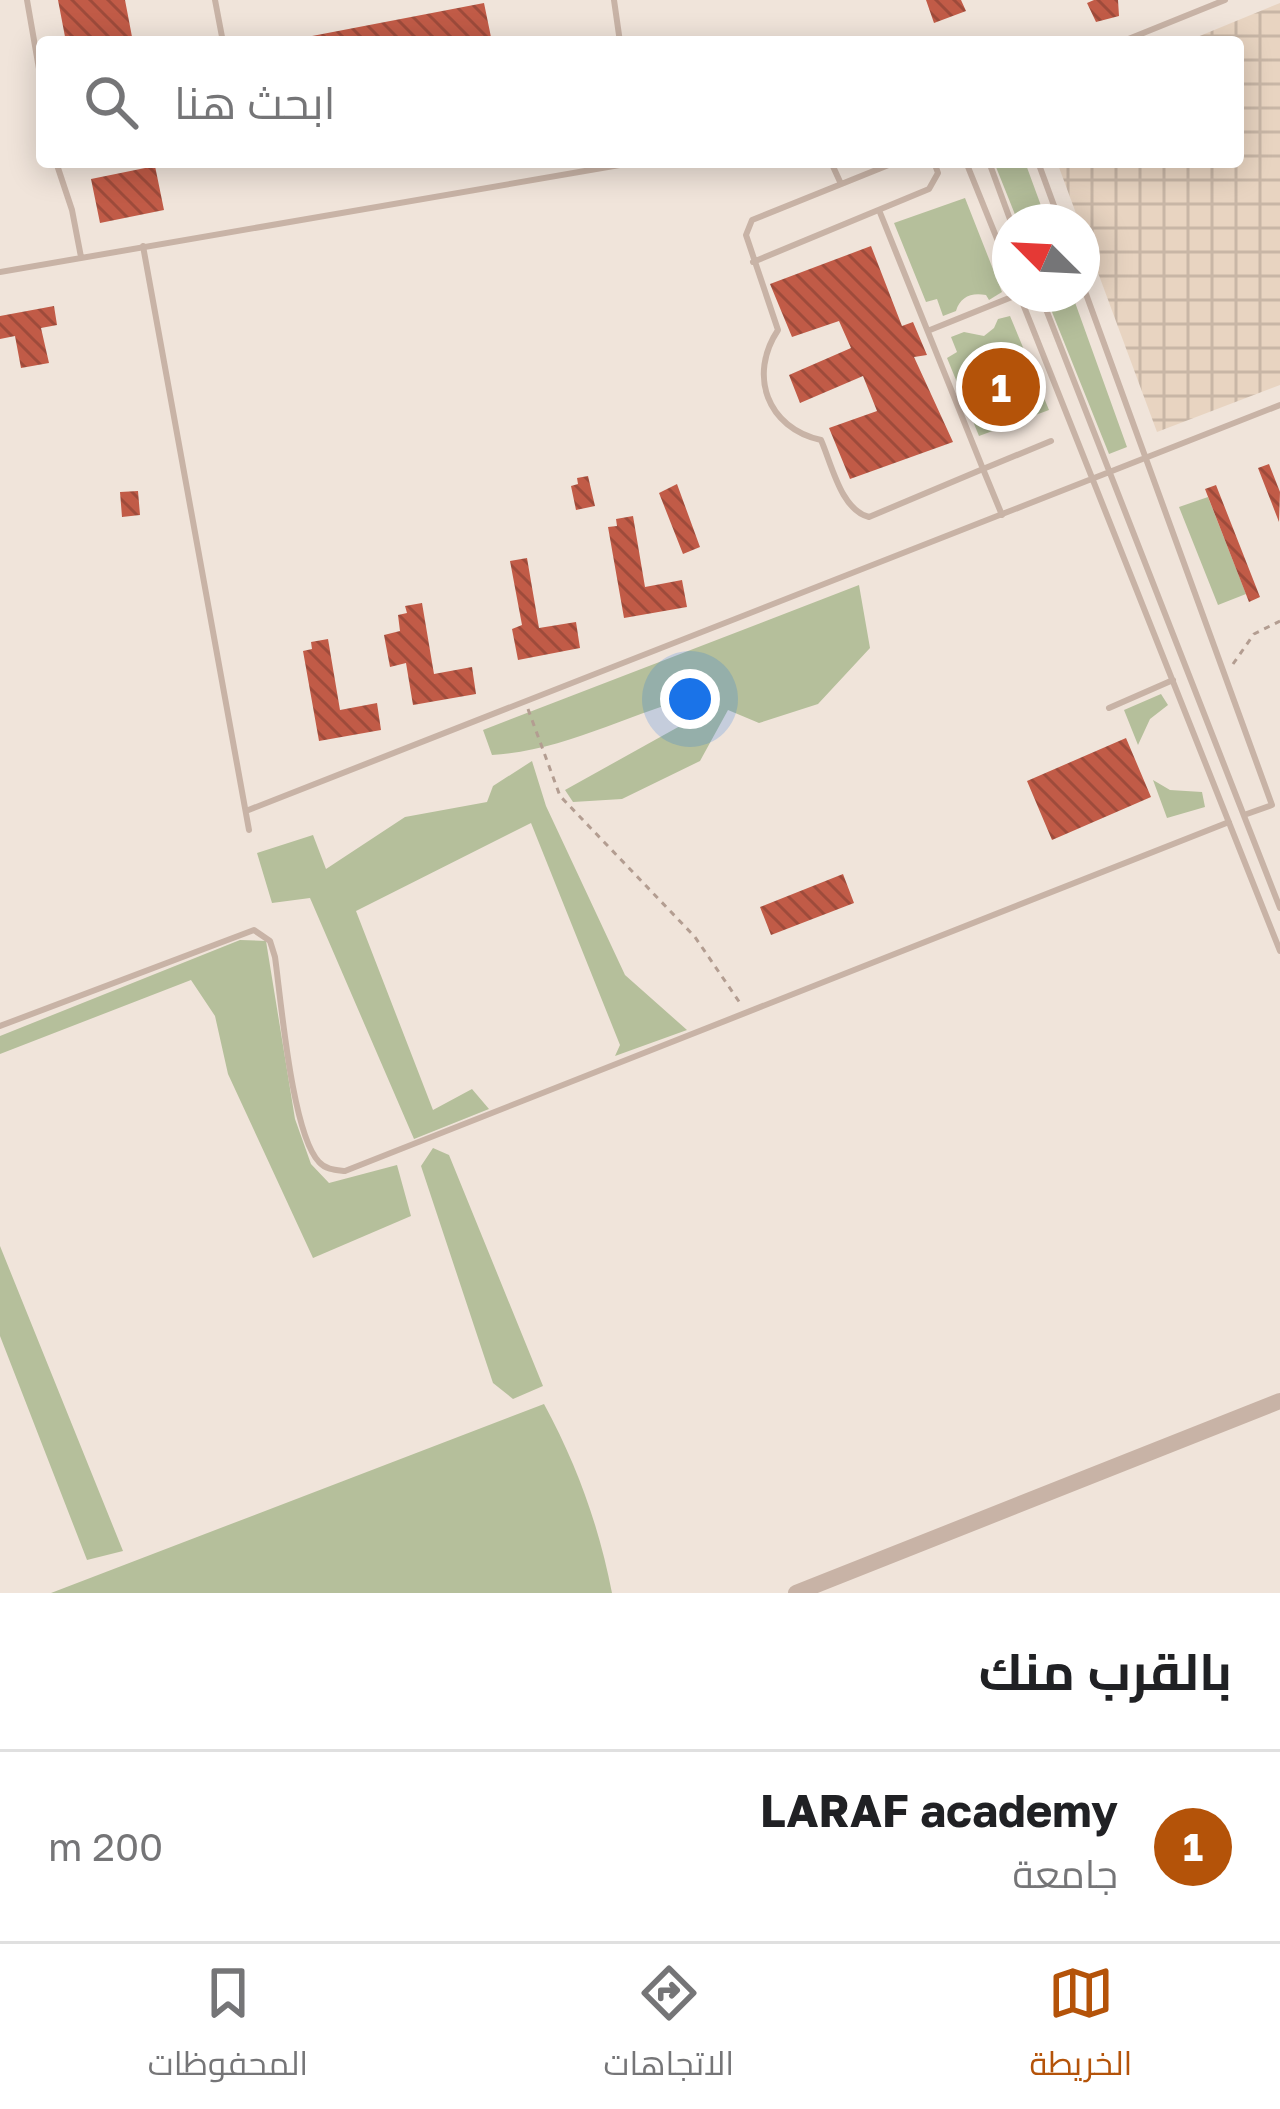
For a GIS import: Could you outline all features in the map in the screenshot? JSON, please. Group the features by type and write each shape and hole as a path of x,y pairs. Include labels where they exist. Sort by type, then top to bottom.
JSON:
{"street":[{"path":"796,1593 1280,1401"}],"lane":[{"path":"27,0 36,52"},
{"path":"215,0 222,36"},
{"path":"614,0 619,36"},
{"path":"1136,36 1225,0"},
{"path":"58,168 81,257"},
{"path":"0,272 602,168"},
{"path":"834,168 841,184"},
{"path":"881,168 752,220 746,235 778,330 762,369 772,408 791,428 821,440 855,512 869,517 1051,441"},
{"path":"753,262 929,189 936,168"},
{"path":"968,168 992,226"},
{"path":"991,168 1005,204"},
{"path":"1040,168 1053,204"},
{"path":"879,210 1002,515"},
{"path":"143,246 249,830"},
{"path":"930,330 992,305"},
{"path":"1026,312 1280,952"},
{"path":"1047,312 1280,908"},
{"path":"1093,312 1272,805 1244,814"},
{"path":"246,812 1280,405"},
{"path":"1109,708 1173,680"},
{"path":"0,1027 254,930 270,941 298,1111 312,1149 319,1163 345,1171 1229,822"}],"path":[{"path":"1225,675 1254,634 1280,620"},
{"path":"525,702 560,796 695,937 738,995 745,1015"}],"green space":[{"path":"996,168 1027,168 1040,204 1011,204"},
{"path":"965,198 992,267 992,298 967,297 956,311 943,316 937,299 926,302 894,223"},
{"path":"1052,312 1078,312 1127,447 1109,454"},
{"path":"1010,316 1049,410 979,436 947,358 957,352 951,337 964,332 984,336 998,319"},
{"path":"1208,497 1246,594 1218,605 1179,507"},
{"path":"859,585 870,648 818,704 759,723 728,710 700,761 622,799 573,802 565,790 680,726 703,694 572,739 492,755 483,730"},
{"path":"1161,694 1168,705 1150,719 1138,745 1124,710"},
{"path":"532,761 546,806 625,975 687,1030 615,1056 620,1045 531,823 356,911 433,1110 472,1089 489,1109 414,1139 310,898 272,903 257,853 313,835 326,869 405,817 487,802 493,786"},
{"path":"1153,780 1170,790 1202,792 1205,807 1167,818"},
{"path":"240,940 266,941 295,1119 311,1164 329,1183 397,1165 411,1216 313,1258 228,1074 215,1016 191,980 0,1054 0,1036"},
{"path":"433,1148 449,1155 543,1386 513,1399 493,1383 421,1166"},
{"path":"0,1246 123,1551 87,1560 0,1336"},
{"path":"544,1404 586,1496 612,1593 51,1593"}],"shaded area":[{"path":"1280,3 1280,385 1157,432 1100,278 1100,204 1073,204 1059,168 1244,168 1244,36 1200,36"}],"building":[{"path":"58,0 125,0 132,36 65,36"},
{"path":"926,0 961,0 966,11 934,23"},
{"path":"1118,0 1119,16 1096,22 1087,3"},
{"path":"484,3 491,36 312,36"},
{"path":"155,168 164,210 100,223 91,179"},
{"path":"871,246 902,326 913,322 927,355 914,357 953,442 850,479 829,428 877,411 863,376 800,403 789,375 851,348 839,321 792,337 770,284"},
{"path":"54,306 57,325 41,328 49,363 21,368 15,336 0,339 0,316"},
{"path":"1269,464 1280,492 1279,522 1258,468"},
{"path":"588,476 595,506 576,510 571,486 578,484 577,478"},
{"path":"677,484 700,547 683,554 659,493"},
{"path":"1216,485 1260,597 1249,602 1205,489"},
{"path":"138,491 140,515 122,517 120,492"},
{"path":"633,516 645,587 682,580 687,607 624,618 608,527 617,526 616,519"},
{"path":"527,558 539,628 576,622 580,648 518,660 512,629 522,625 510,561"},
{"path":"422,603 434,674 472,667 476,694 413,705 406,663 390,667 384,635 400,631 398,615 407,613 405,606"},
{"path":"328,639 340,710 377,703 381,730 319,741 303,651 312,649 311,642"},
{"path":"1126,738 1151,797 1052,840 1027,781"},
{"path":"843,874 854,903 771,935 760,907"}],"place":[{"name":"LARAF academy","path":"1001,387"}]}
